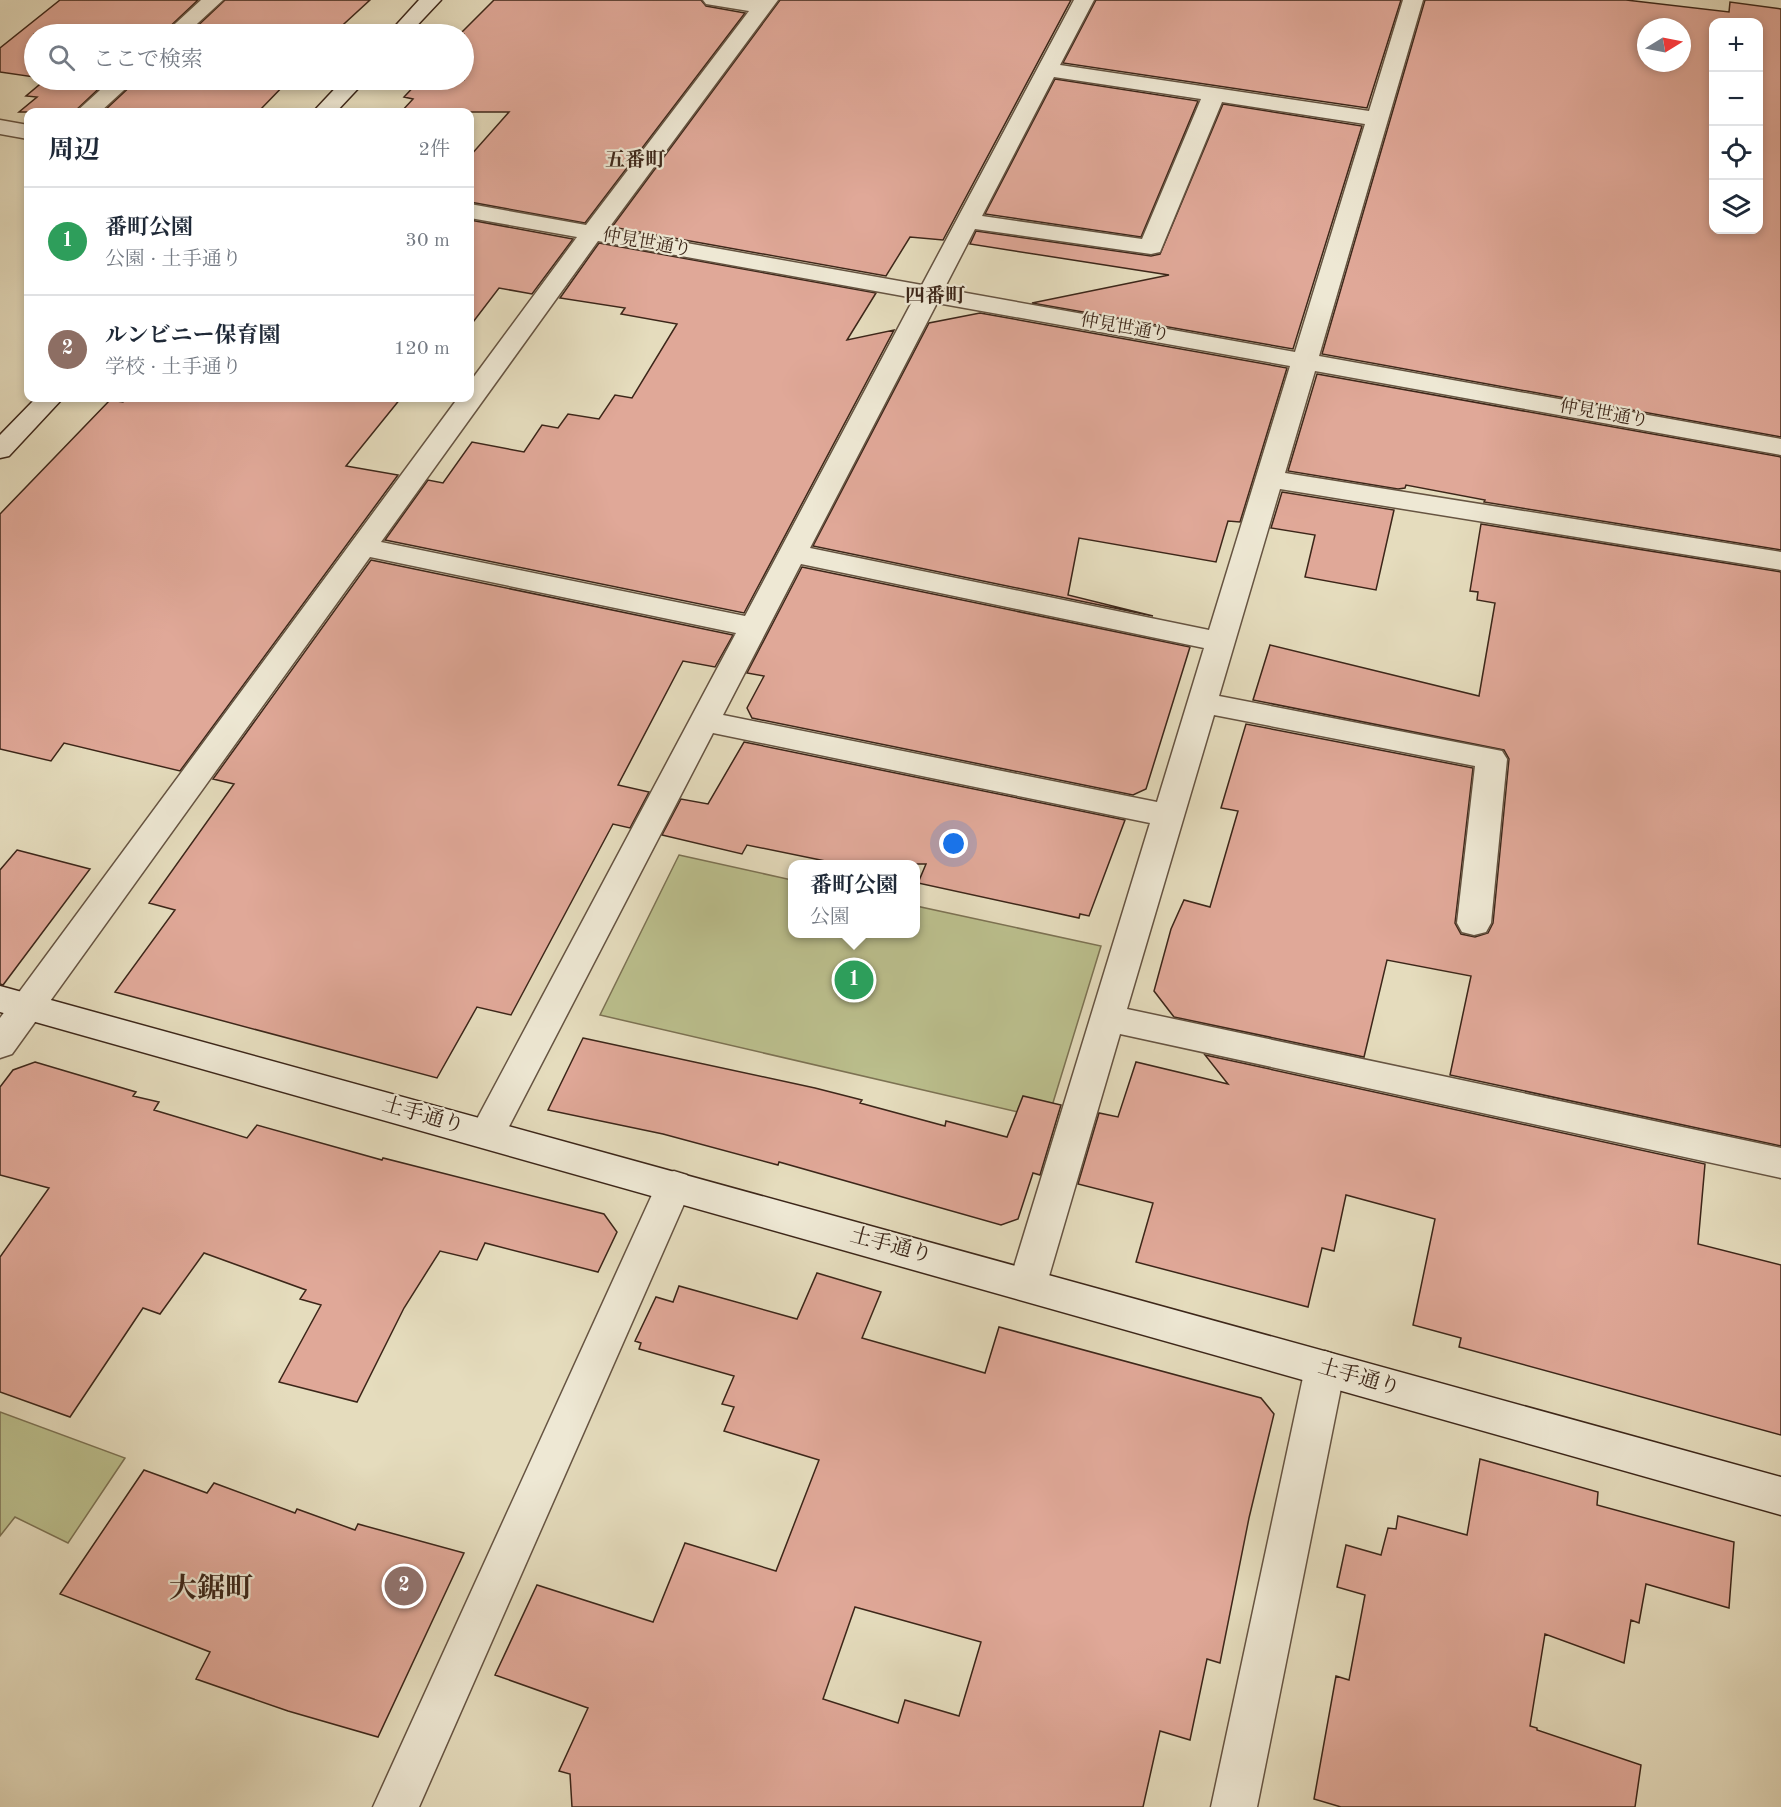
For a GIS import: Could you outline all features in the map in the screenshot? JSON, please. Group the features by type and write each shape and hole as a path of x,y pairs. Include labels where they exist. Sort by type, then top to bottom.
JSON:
{"street":[{"path":"185,24 213,0"},
{"path":"408,24 431,0"},
{"path":"713,0 766,3"},
{"path":"487,1134 1084,0"},
{"path":"1028,1283 1413,0"},
{"path":"474,394 592,232 766,3"},
{"path":"1048,70 1377,118"},
{"path":"92,108 112,90"},
{"path":"328,108 346,90"},
{"path":"967,221 1151,247 1214,94"},
{"path":"0,127 24,131"},
{"name":"仲見世通り","path":"474,212 1304,359 1781,447"},
{"path":"0,450 46,402"},
{"path":"0,1044 14,1002 363,547 468,402"},
{"path":"1268,479 1781,561"},
{"path":"363,547 753,627"},
{"path":"792,552 1219,642"},
{"path":"1202,703 1491,759 1474,923"},
{"path":"704,721 1168,815"},
{"name":"土手通り","path":"14,1002 1028,1283 1781,1496"},
{"path":"1107,1018 1781,1163"},
{"path":"396,1807 674,1186"},
{"path":"1234,1807 1325,1368"}],"green space":[{"path":"679,855 788,879 788,938 920,938 920,907 1101,946 1048,1119 600,1015"},
{"path":"0,1412 125,1458 68,1543 15,1517 0,1536"}],"building":[{"path":"60,0 198,0 173,24 30,24"},
{"path":"225,0 370,0 344,24 200,24"},
{"path":"494,0 701,0 706,6 745,13 585,223 474,203 474,151 509,112 474,112 474,108 405,108 413,99 404,97 411,90 474,90 474,24 470,24"},
{"path":"780,0 1071,0 943,240 910,237 886,276 612,227"},
{"path":"1096,0 1401,0 1367,108 1063,63"},
{"path":"1425,0 1626,0 1729,12 1730,2 1781,9 1781,437 1322,354"},
{"path":"24,29 24,76 0,72 0,48"},
{"path":"1055,79 1198,101 1141,237 985,214"},
{"path":"33,90 97,90 78,108 24,108 24,112 19,112 37,97 26,96"},
{"path":"126,90 279,90 262,108 107,108"},
{"path":"1223,104 1362,126 1293,349 1032,303 1169,275 970,244 976,231 1151,256 1160,254"},
{"path":"474,221 573,239 532,294 499,288 474,321"},
{"path":"599,243 876,293 847,340 894,330 744,613 385,540 428,480 443,483 472,442 524,452 542,425 558,428 568,414 599,419 615,395 632,398 677,324 621,314 625,308 560,298"},
{"path":"980,313 1287,368 1240,522 1228,521 1216,562 1079,538 1068,595 1153,616 813,546 929,323"},
{"path":"1317,374 1781,457 1781,550 1484,502 1485,500 1406,485 1405,488 1398,489 1288,471"},
{"path":"108,402 398,402 346,466 398,475 180,771 64,743 51,761 0,749 0,514"},
{"path":"1282,492 1394,510 1376,590 1305,577 1315,535 1271,528"},
{"path":"1481,524 1781,572 1781,1146 1450,1075 1471,976 1387,960 1364,1057 1174,1017 1154,991 1171,929 1184,900 1210,907 1238,811 1221,808 1246,724 1473,768 1455,923 1461,934 1475,937 1488,933 1493,923 1509,759 1504,750 1253,700 1270,645 1479,696 1495,603 1477,600 1478,592 1470,591"},
{"path":"371,560 733,635 715,667 683,661 618,785 649,792 630,828 613,824 511,1015 477,1007 437,1078 115,992 175,910 149,903 234,784 213,779"},
{"path":"802,567 1190,647 1146,789 1133,795 752,718 747,708 764,676 747,673"},
{"path":"744,742 1125,820 1089,916 1080,914 1079,918 920,883 926,864 920,864 920,860 820,860 747,845 742,854 662,835 681,799 708,804"},
{"path":"17,850 90,869 3,985 0,984 0,870"},
{"path":"583,1038 815,1088 945,1126 946,1121 1007,1137 1023,1096 1061,1105 1040,1175 1033,1173 1018,1219 1001,1225 779,1162 778,1165 663,1134 548,1110"},
{"path":"1205,1055 1705,1164 1698,1244 1781,1265 1781,1435 1459,1347 1461,1338 1413,1325 1435,1219 1346,1195 1334,1251 1322,1248 1308,1307 1136,1262 1153,1203 1078,1184 1099,1113 1118,1117 1136,1062 1228,1084"},
{"path":"35,1062 136,1092 133,1096 159,1102 154,1110 247,1138 257,1125 382,1160 383,1158 604,1214 617,1232 598,1272 485,1243 477,1260 440,1251 404,1308 357,1402 279,1382 321,1305 300,1299 306,1290 204,1253 160,1314 143,1308 70,1417 0,1392 0,1257 49,1188 0,1175 0,1087 13,1070"},
{"path":"817,1273 881,1292 862,1338 985,1373 999,1327 1261,1398 1274,1414 1249,1518 1220,1663 1207,1659 1190,1740 1160,1731 1143,1807 572,1807 570,1774 559,1771 588,1708 495,1675 537,1585 653,1622 685,1543 776,1571 819,1460 724,1431 734,1407 722,1404 734,1376 639,1349 641,1343 635,1341 656,1297 673,1302 679,1286 797,1319","holes":["855,1607 981,1642 959,1716 905,1700 898,1723 823,1699"]},
{"path":"1480,1459 1598,1492 1597,1505 1734,1542 1729,1608 1646,1584 1639,1623 1631,1620 1624,1663 1545,1634 1530,1726 1641,1765 1635,1807 1341,1807 1314,1799 1336,1676 1349,1680 1365,1595 1337,1587 1346,1545 1381,1555 1388,1528 1396,1529 1398,1516 1467,1535"},
{"path":"144,1470 207,1493 214,1483 295,1513 297,1509 355,1530 358,1524 464,1553 378,1737 288,1711 196,1679 210,1652 60,1594"}],"place":[{"name":"番町公園","path":"854,980"},
{"name":"ルンビニー保育園","path":"404,1586"}],"district":[{"name":"五番町","path":"635,161"},
{"name":"四番町","path":"935,297"},
{"name":"大鋸町","path":"211,1590"}]}
